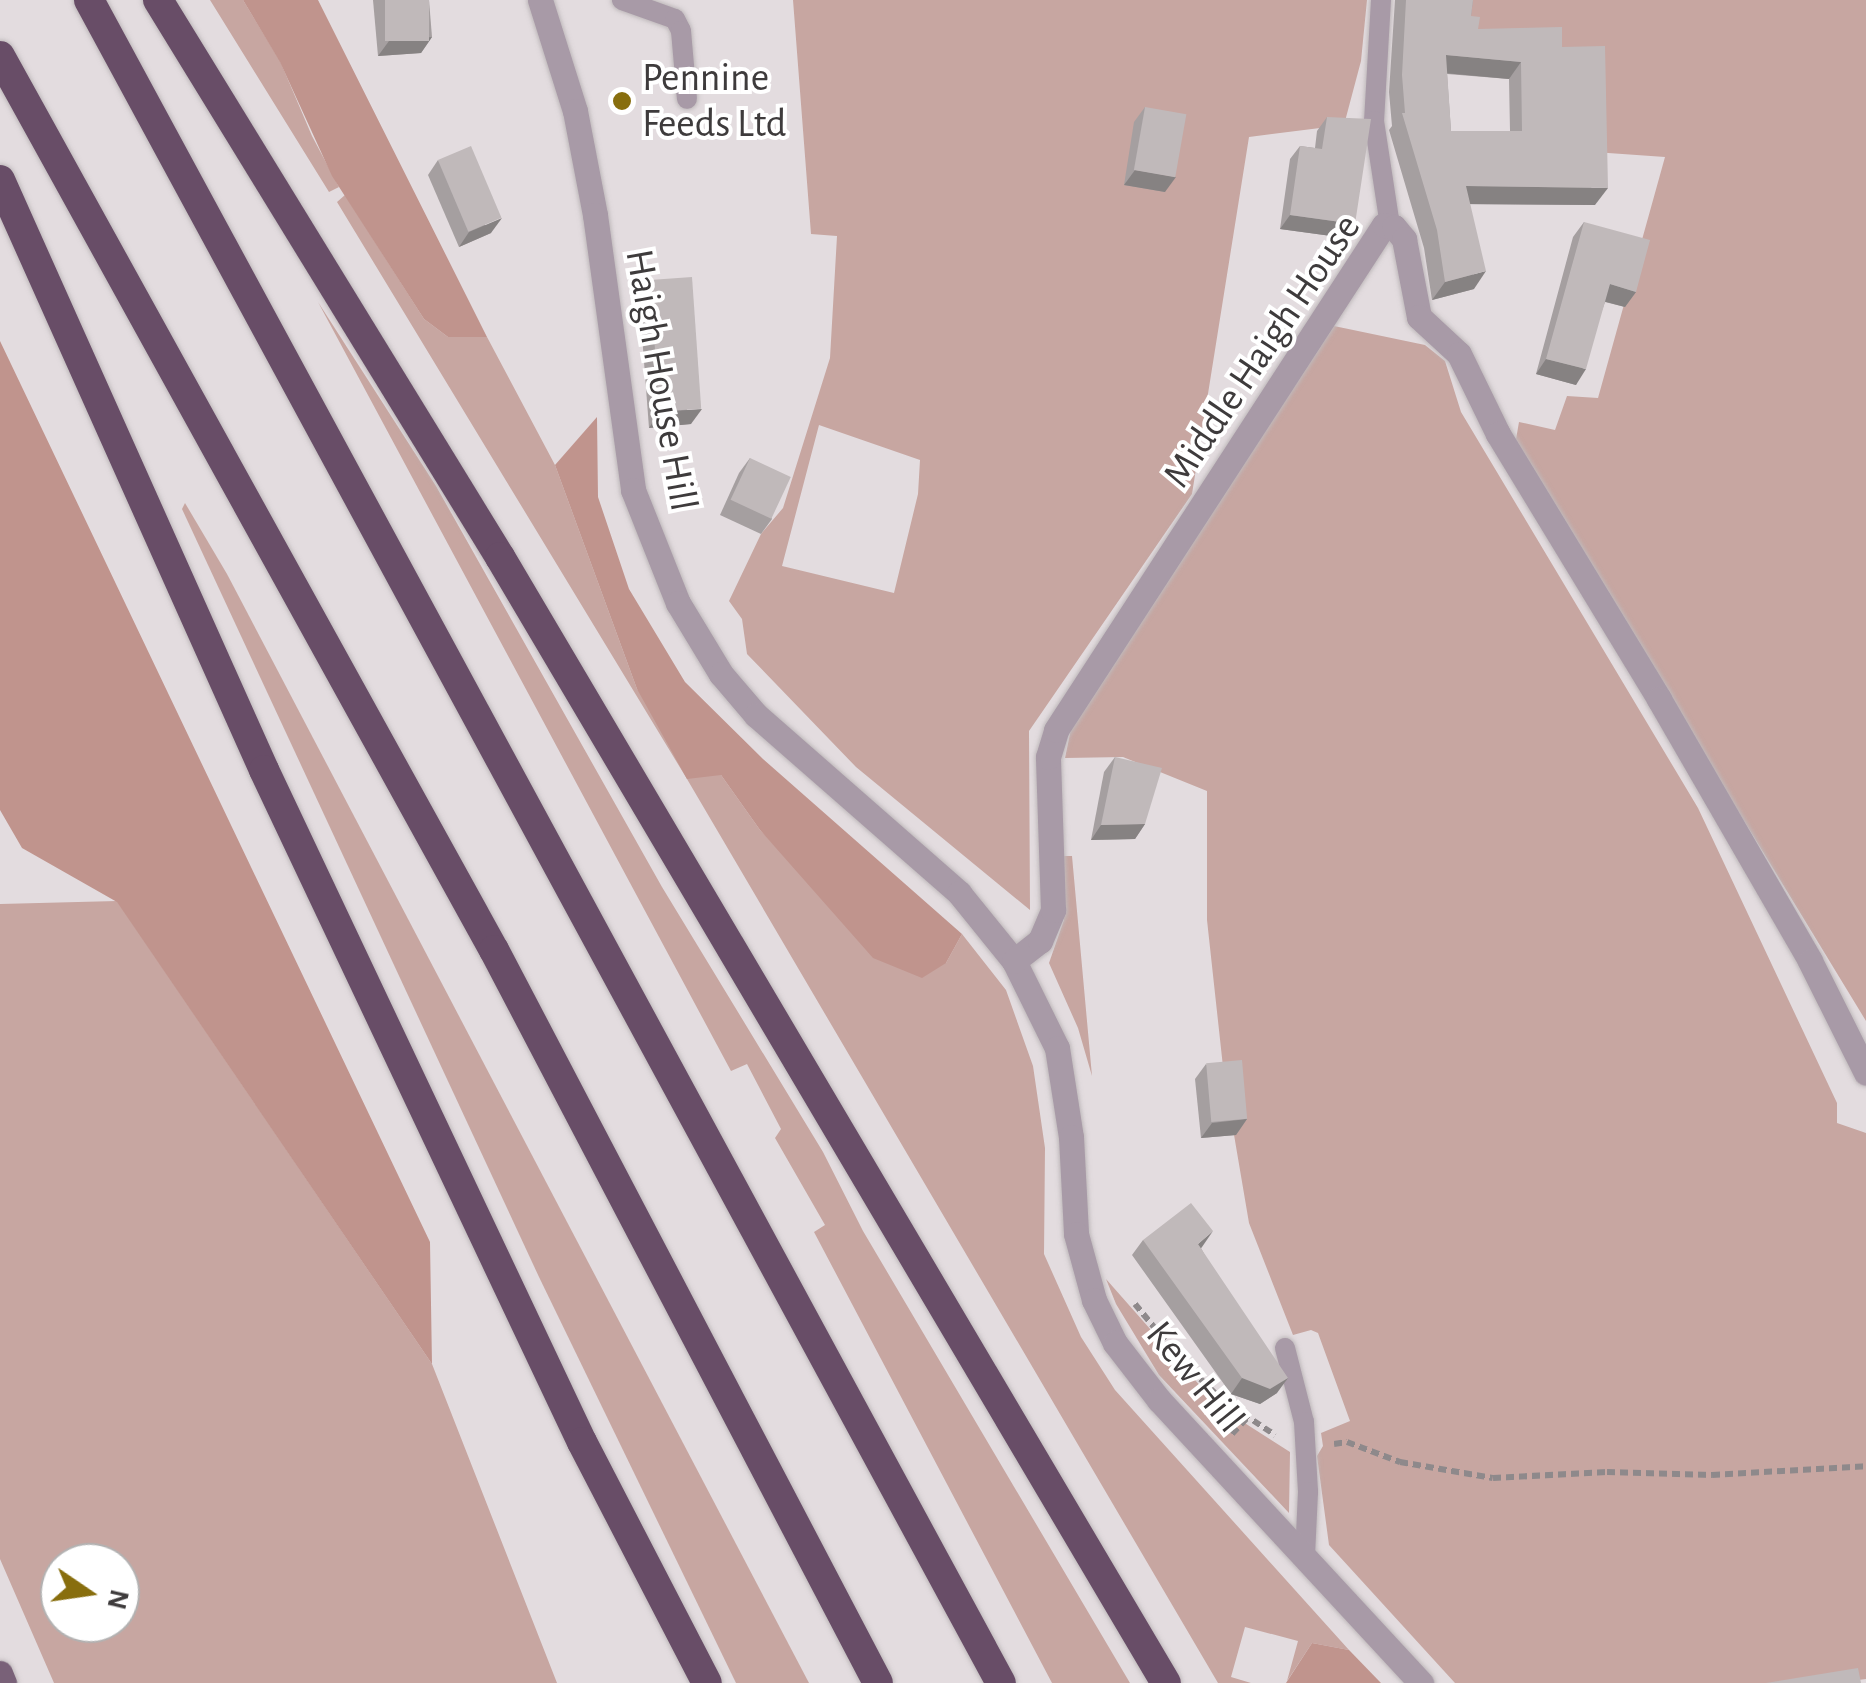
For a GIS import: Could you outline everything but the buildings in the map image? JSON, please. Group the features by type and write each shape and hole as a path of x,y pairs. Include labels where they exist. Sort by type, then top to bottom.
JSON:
{"highway":[{"path":"88,0 1001,1683"},
{"path":"158,0 500,557 1166,1683"},
{"path":"0,56 494,950 878,1683"},
{"path":"0,180 289,823 582,1442 707,1683"}],"main road":[{"path":"0,1672 4,1683"}],"street":[{"name":"Haigh House Hill","path":"540,0 575,111 595,215 633,490 666,579 713,663 756,715 959,894 1014,960 1057,1048"},
{"name":"Middle Haigh House","path":"1014,960 1040,941 1053,910 1048,756 1056,730 1384,224 1404,238 1419,317 1459,354 1498,434 1660,699 1785,917 1866,1074"},
{"name":"Kew Hill","path":"1057,1048 1071,1136 1076,1234 1094,1300 1115,1343 1144,1382 1421,1683"}],"lane":[{"path":"622,0 675,19 687,98"},
{"path":"1381,0 1374,122 1390,226"},
{"path":"1285,1348 1304,1422 1304,1556"}],"path":[{"path":"1130,1298 1221,1399 1280,1438 1306,1449 1346,1442 1400,1462 1493,1478 1607,1472 1697,1475 1866,1466"}],"shaded area":[{"path":"210,0 243,0 280,61 339,187 329,192"},
{"path":"243,0 318,0 487,337 448,337 424,319 332,176 280,62"},
{"path":"793,0 1367,0 1361,61 1344,125 1249,137 1192,494 1029,731 1030,910 856,767 747,654 742,619 729,601 761,534 783,508 830,358 837,236 811,234","holes":["819,425 920,460 918,494 894,593 782,566"]},
{"path":"1468,0 1866,0 1866,1021 1515,445 1519,422 1555,430 1567,396 1598,398 1665,157 1594,152 1470,45"},
{"path":"345,195 424,319 448,337 487,337 555,465 637,689 721,775 760,830 813,886 946,963 962,934 1006,990 1033,1066 1045,1148 1044,1254 1081,1337 1115,1390 1349,1650 1312,1643 1287,1681 1298,1641 1245,1627 1231,1677 1251,1683 1218,1683 687,779 337,202"},
{"path":"318,302 436,486 662,887 823,1152 863,1231 1130,1683 1052,1683 814,1232 825,1225 775,1138 781,1129 747,1064 731,1071"},
{"path":"1334,326 1425,345 1445,361 1461,412 1698,808 1837,1103 1837,1123 1866,1133 1866,1679 1835,1683 1455,1683 1329,1545 1317,1456 1323,1446 1321,1433 1350,1421 1318,1333 1311,1330 1293,1335 1249,1223 1224,1076 1207,920 1207,791 1123,757 1065,758 1071,729"},
{"path":"0,341 430,1242 432,1364 117,902 22,848 0,810"},
{"path":"597,417 598,497 629,589 685,682 763,759 962,934 946,963 922,978 873,958 760,830 721,775 687,779 637,689 555,465"},
{"path":"185,503 227,574 809,1683 736,1683 539,1277 182,509"},
{"path":"1060,856 1072,856 1092,1076 1078,1028 1049,963 1064,920"},
{"path":"117,901 432,1364 557,1683 54,1683 0,1559 0,904"},
{"path":"1106,1279 1218,1406 1290,1452 1289,1513 1159,1375 1116,1304"},
{"path":"1312,1643 1349,1650 1381,1683 1286,1683"}],"place":[{"name":"Pennine Feeds Ltd","path":"622,101"}]}
